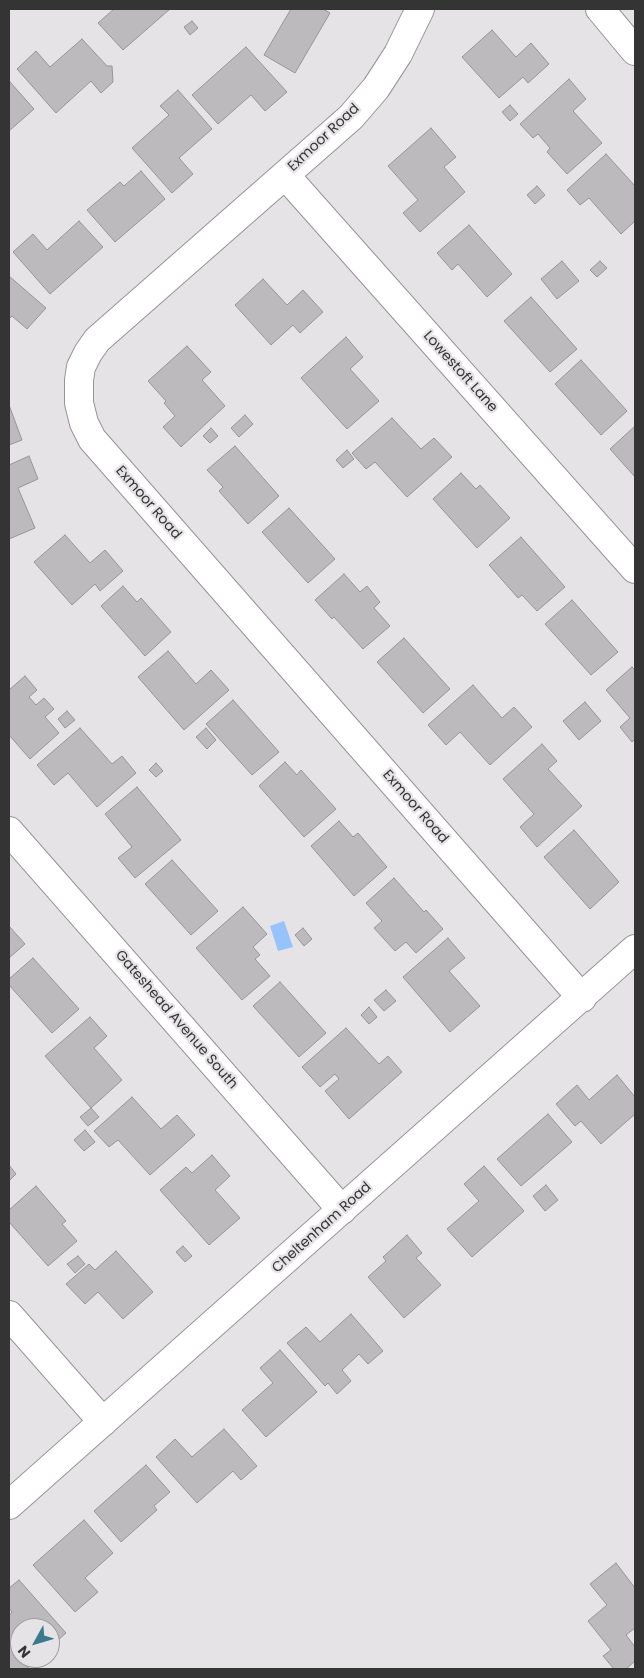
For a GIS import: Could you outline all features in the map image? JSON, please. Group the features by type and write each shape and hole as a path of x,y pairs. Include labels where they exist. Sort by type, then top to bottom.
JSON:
{"street":[{"name":"Exmoor Road","path":"420,9 398,54 376,88 351,117 97,340 81,367 79,403 84,423 92,439 582,998"},
{"path":"600,9 635,51"},
{"name":"Lowestoft Lane","path":"285,175 635,569"},
{"name":"Gateshead Avenue South","path":"9,831 342,1210"},
{"name":"Cheltenham Road","path":"9,1506 635,949"},
{"path":"9,1315 103,1422"}],"water":[{"path":"284,921 293,947 278,951 270,926"}],"building":[{"path":"114,9 170,9 123,50 98,23"},
{"path":"291,9 323,9 330,13 295,73 264,55"},
{"path":"192,21 198,28 190,35 184,27"},
{"path":"492,30 516,57 531,43 549,64 528,83 523,77 499,98 462,57"},
{"path":"82,39 107,66 112,66 113,82 101,93 91,81 56,113 17,69 36,51 50,67"},
{"path":"246,47 287,92 265,111 251,95 218,124 192,95"},
{"path":"569,79 586,99 573,111 602,143 567,174 547,152 550,148 538,134 533,138 520,124"},
{"path":"9,83 34,109 9,131"},
{"path":"178,90 212,129 179,158 193,174 172,193 132,148 169,115 160,106"},
{"path":"510,105 518,114 510,121 502,112"},
{"path":"431,128 456,157 444,167 465,192 420,232 403,213 418,200 388,166"},
{"path":"606,154 635,186 635,221 621,234 589,198 580,205 567,190"},
{"path":"141,171 165,199 115,242 87,210 120,182 124,186"},
{"path":"537,186 545,195 535,204 527,195"},
{"path":"79,221 103,247 50,294 13,252 33,234 47,250"},
{"path":"469,225 512,274 487,297 458,264 452,270 437,253"},
{"path":"562,261 579,281 557,299 541,279"},
{"path":"600,261 607,268 597,277 590,270"},
{"path":"9,276 46,308 27,329 12,316 9,319"},
{"path":"263,279 287,305 303,290 323,312 300,333 293,325 271,345 235,305"},
{"path":"531,297 577,349 550,372 504,321"},
{"path":"346,337 363,357 350,369 379,401 347,429 301,378"},
{"path":"187,346 211,372 202,380 225,406 181,447 163,427 175,416 164,403 166,401 148,381"},
{"path":"581,360 627,411 601,435 555,384"},
{"path":"9,405 22,440 9,445"},
{"path":"245,415 253,424 239,437 231,428"},
{"path":"392,418 421,449 434,438 452,457 407,497 375,462 366,469 352,453"},
{"path":"635,426 635,477 610,449"},
{"path":"211,428 218,436 210,443 203,436"},
{"path":"235,446 279,496 248,524 219,491 223,487 207,470"},
{"path":"347,450 354,459 343,468 336,460"},
{"path":"29,456 38,479 18,488 35,528 9,539 9,465"},
{"path":"461,473 476,489 480,485 510,518 477,548 433,499"},
{"path":"289,508 335,559 308,583 262,532"},
{"path":"65,535 90,563 105,550 123,571 100,591 95,584 72,605 34,562"},
{"path":"521,537 565,587 537,611 522,595 518,598 489,565"},
{"path":"344,574 360,592 367,586 380,602 374,608 390,626 363,649 334,617 332,619 315,600"},
{"path":"123,586 137,602 141,598 171,632 145,656 101,606"},
{"path":"572,600 618,652 591,675 545,624"},
{"path":"404,638 450,689 423,713 377,662"},
{"path":"168,651 196,684 211,670 229,690 184,730 138,677"},
{"path":"632,667 635,670 635,739 632,742 620,727 630,718 606,690"},
{"path":"25,676 37,690 29,697 36,705 44,698 54,709 45,717 59,733 30,759 9,735 9,690"},
{"path":"473,685 502,718 514,707 532,727 490,765 460,732 446,745 428,725"},
{"path":"233,700 279,752 252,775 206,724"},
{"path":"585,702 601,721 579,740 563,721"},
{"path":"67,711 75,720 65,728 58,719"},
{"path":"80,728 112,764 122,756 136,773 97,807 68,773 54,785 37,765"},
{"path":"206,728 216,740 207,749 196,737"},
{"path":"542,744 557,761 548,769 582,806 537,847 520,827 534,814 503,779"},
{"path":"285,762 297,775 301,770 336,809 304,837 259,786"},
{"path":"156,763 163,771 156,777 149,770"},
{"path":"137,787 181,840 135,878 118,858 132,847 105,814"},
{"path":"339,821 353,837 358,833 387,867 354,896 311,846"},
{"path":"574,830 619,882 590,909 544,857"},
{"path":"172,860 218,911 191,935 145,884"},
{"path":"394,878 424,912 426,910 443,929 416,953 406,942 395,951 374,928 382,921 366,903"},
{"path":"243,907 267,934 253,947 260,955 255,959 270,976 242,1000 196,948"},
{"path":"9,926 25,944 9,958"},
{"path":"303,928 312,939 304,946 295,935"},
{"path":"448,938 465,958 449,971 480,1006 450,1032 403,977"},
{"path":"33,958 79,1009 52,1033 9,985 9,979"},
{"path":"280,982 326,1033 299,1057 253,1006"},
{"path":"386,990 396,1001 384,1011 374,1000"},
{"path":"369,1007 377,1017 369,1024 361,1015"},
{"path":"90,1017 107,1036 94,1048 122,1080 91,1108 45,1056"},
{"path":"346,1028 379,1064 388,1056 402,1072 349,1119 325,1091 339,1079 335,1074 320,1087 302,1067"},
{"path":"617,1075 635,1097 635,1114 601,1144 581,1121 575,1126 556,1104 577,1085 589,1100"},
{"path":"132,1097 161,1129 177,1115 195,1135 150,1175 118,1140 109,1147 94,1131"},
{"path":"91,1108 99,1117 88,1126 80,1117"},
{"path":"548,1114 572,1142 521,1186 497,1159"},
{"path":"85,1130 95,1142 84,1151 74,1140"},
{"path":"212,1155 230,1176 215,1190 240,1218 209,1245 160,1190 186,1167 192,1173"},
{"path":"9,1165 16,1174 9,1181"},
{"path":"484,1166 524,1211 472,1257 447,1229 479,1201 464,1184"},
{"path":"546,1185 558,1200 545,1211 533,1196"},
{"path":"36,1186 66,1221 62,1224 77,1241 48,1266 9,1222 9,1210"},
{"path":"407,1235 422,1253 416,1258 441,1285 404,1318 368,1277 386,1261 383,1257"},
{"path":"183,1246 192,1256 185,1262 176,1252"},
{"path":"116,1251 153,1292 123,1319 98,1292 85,1304 66,1284 89,1264 95,1270"},
{"path":"78,1256 85,1264 75,1273 67,1264"},
{"path":"351,1314 383,1351 368,1364 359,1354 342,1370 351,1381 337,1394 328,1383 325,1386 287,1343 306,1327 320,1342"},
{"path":"280,1350 317,1392 266,1437 242,1410 273,1383 260,1368"},
{"path":"224,1429 257,1466 241,1480 233,1471 197,1503 156,1457 175,1439 192,1457"},
{"path":"146,1465 170,1492 154,1506 157,1510 121,1542 94,1511"},
{"path":"84,1520 113,1553 85,1578 98,1592 75,1612 33,1565"},
{"path":"616,1563 635,1588 635,1628 626,1635 635,1647 635,1661 626,1669 614,1669 603,1656 611,1650 588,1621 607,1605 590,1584"},
{"path":"19,1580 53,1618 10,1618 10,1668 27,1668 26,1669 9,1669 9,1616 12,1612 9,1608 9,1588"},
{"path":"60,1626 66,1633 60,1638"}]}
